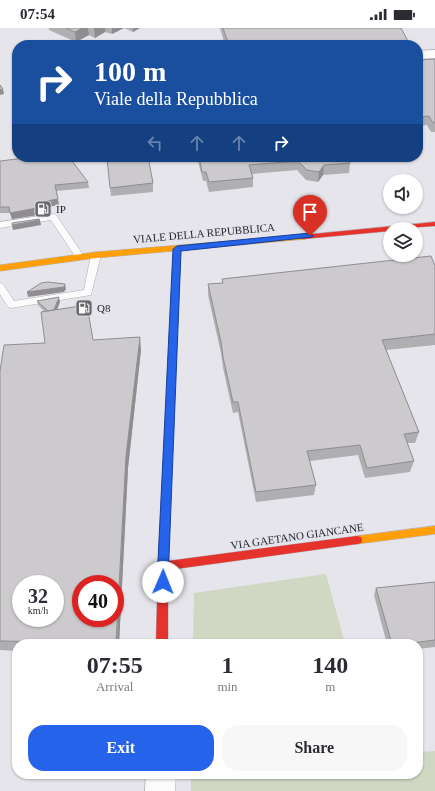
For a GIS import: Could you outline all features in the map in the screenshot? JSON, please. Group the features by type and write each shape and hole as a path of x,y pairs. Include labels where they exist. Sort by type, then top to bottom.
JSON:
{"street":[{"path":"423,55 435,54"},
{"name":"VIALE DELLA REPUBBLICA","path":"0,268 96,255 177,249 435,224"},
{"path":"162,639 163,566 177,249"},
{"name":"VIA GAETANO GIANCANE","path":"163,566 435,530"},
{"path":"160,791 161,779"}],"lane":[{"path":"0,225 53,217 80,257"},
{"path":"0,286 11,305 88,293 96,255"}],"green space":[{"path":"326,574 344,639 193,639 194,593"},
{"path":"435,751 435,791 191,791 191,779 423,779 423,752"}],"building":[{"path":"66,28 82,28 75,32"},
{"path":"223,28 401,28 407,40 227,40"},
{"path":"435,59 435,122 433,123 429,116 423,117 423,60"},
{"path":"12,160 12,162 73,162 88,182 55,185 58,199 40,202 41,205 37,206 37,208 10,213 9,207 0,207 0,161"},
{"path":"107,162 149,162 153,183 110,188"},
{"path":"200,162 286,162 249,165 253,178 209,182 206,172 202,172"},
{"path":"299,162 350,163 324,165 319,172 307,170"},
{"path":"40,220 12,225 12,223"},
{"path":"431,256 435,266 435,334 382,340 419,432 404,434 414,461 367,468 360,445 307,451 316,485 256,492 238,402 233,402 208,284 223,283 222,279 383,261 423,262 423,257"},
{"path":"48,282 65,284 64,287 27,292 41,283"},
{"path":"59,297 54,310 48,311 37,301"},
{"path":"87,305 93,340 140,337 126,456 120,575 72,575 72,627 117,627 116,639 12,639 12,641 0,641 0,371 4,345 45,343 41,312"},
{"path":"435,582 435,640 423,642 423,639 391,639 376,588"}],"traffic: fast":[{"path":"170,405 177,249"}],"traffic: slow":[{"path":"0,268 96,255 303,237"},
{"path":"357,540 435,530"}],"traffic: jam":[{"path":"303,237 435,224"},
{"path":"162,639 163,566 170,405"},
{"path":"163,566 357,540"}],"place":[{"name":"IP","path":"43,209"},
{"name":"Q8","path":"84,308"}],"route":[{"path":"163,582 177,249 310,236"}]}
